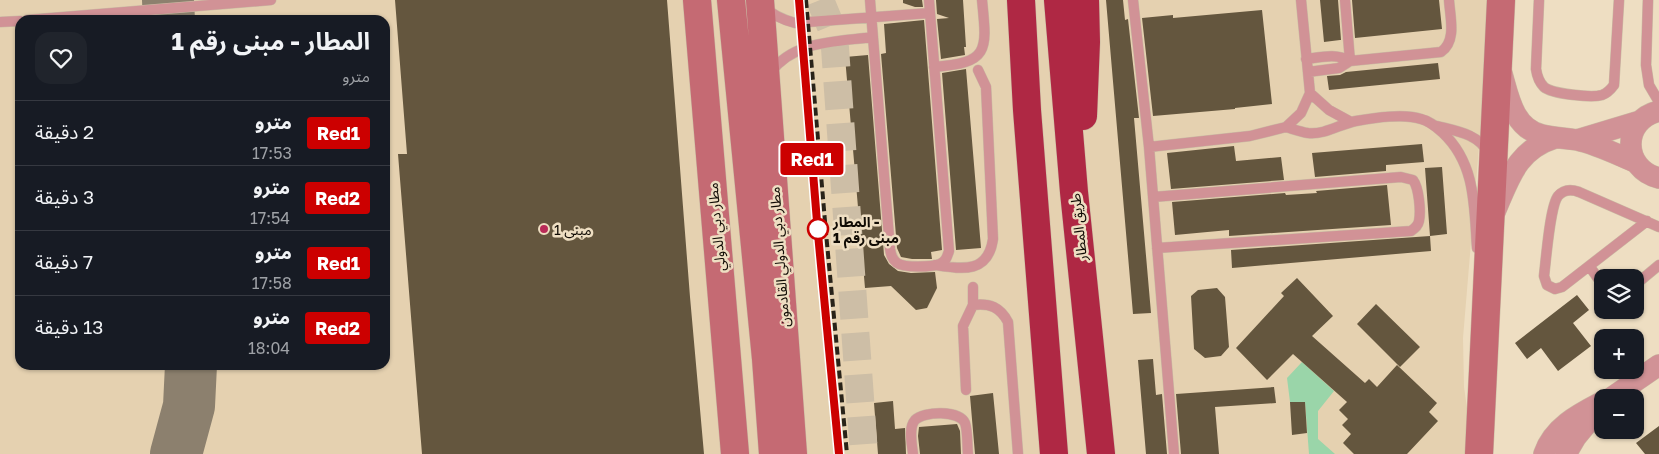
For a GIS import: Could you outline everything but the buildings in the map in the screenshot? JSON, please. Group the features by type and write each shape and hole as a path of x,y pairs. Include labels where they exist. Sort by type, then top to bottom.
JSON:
{"highway":[{"name":"طريق المطار","path":"1058,0 1074,192 1100,454"},
{"path":"1074,192 1082,117 1086,42 1085,0"},
{"path":"1019,7 1054,454"}],"main road":[{"name":"مطار دبي الدولي","path":"697,0 735,454"},
{"path":"732,0 740,96"},
{"path":"1479,454 1484,316 1501,0"},
{"name":"مطار دبي الدولي القادمون","path":"765,2 766,78 793,454"},
{"path":"700,40 740,96"},
{"name":"مطار دبي الدولي القادمون","path":"740,96 766,359 773,454"}],"street":[{"path":"1498,61 1514,114 1530,130 1540,135 1577,140 1635,162"},
{"path":"1577,140 1640,121 1651,113 1659,111"},
{"path":"1640,121 1631,136 1631,154 1642,170 1651,176 1659,178"},
{"path":"1490,224 1512,173 1521,159 1536,146 1555,138"},
{"path":"1624,389 1659,365"},
{"path":"1544,454 1555,434 1568,421 1594,408"},
{"path":"1566,454 1576,437 1594,414"}],"lane":[{"path":"88,15 271,0"},
{"path":"870,0 892,256 896,262 903,266 934,265 967,268 978,265 986,259 992,250 994,239 986,87 978,70"},
{"path":"929,0 949,244 947,258 941,263 934,265"},
{"path":"934,67 968,63 978,56 984,44 985,33 982,0"},
{"path":"1133,0 1149,147 1174,454"},
{"path":"1149,147 1250,136 1286,127 1301,113 1310,93 1301,0"},
{"path":"1345,0 1350,61"},
{"path":"1308,72 1339,68 1350,61 1441,52 1451,41 1449,0"},
{"path":"1539,0 1536,69 1542,86 1559,94 1601,96 1609,92 1614,85 1619,0"},
{"path":"1648,0 1646,65 1649,85 1659,102"},
{"path":"765,2 769,12 781,19 795,22 930,13"},
{"path":"0,22 15,21"},
{"path":"766,78 780,62 796,50 810,45 874,38"},
{"path":"1306,59 1338,56 1350,61"},
{"path":"1310,93 1328,110 1351,122"},
{"path":"1286,127 1307,133 1319,133 1351,122 1407,116 1468,134 1479,141 1493,163"},
{"path":"1434,125 1456,148 1463,160 1472,188 1479,280 1484,316"},
{"path":"1153,197 1401,177 1413,180 1418,190 1419,223 1411,231 1157,248"},
{"path":"1647,222 1590,267 1559,288 1550,287 1544,280 1554,202 1562,192 1567,190 1579,192 1659,227"},
{"path":"1644,278 1659,266"},
{"path":"1590,267 1594,273"},
{"path":"966,390 963,326 974,305 973,287"},
{"path":"974,305 985,304 995,307 1003,312 1008,322 1018,454"},
{"path":"913,454 911,434 915,420 922,416 947,414 961,417 965,424 968,454"}],"shaded area":[{"path":"0,0 1488,0 1481,123 1463,338 1464,387 1468,415 1469,454 0,454"}],"green space":[{"path":"1302,362 1334,391 1318,411 1318,439 1335,454 1309,454 1305,402 1290,402 1287,378"}],"taxiway":[{"path":"168,0 169,15"},
{"path":"176,454 189,406 191,370"}],"tunnel":[{"path":"820,0 832,29 835,48 864,454"}],"railway":[{"path":"806,0 847,454"},
{"path":"804,61 839,454"}],"metro line":[{"name":"Red1","path":"799,0 818,234 839,454"}],"place":[{"name":"مبنى 1","path":"544,229"},
{"name":"المطار - مبنى رقم 1","path":"818,229"}]}
